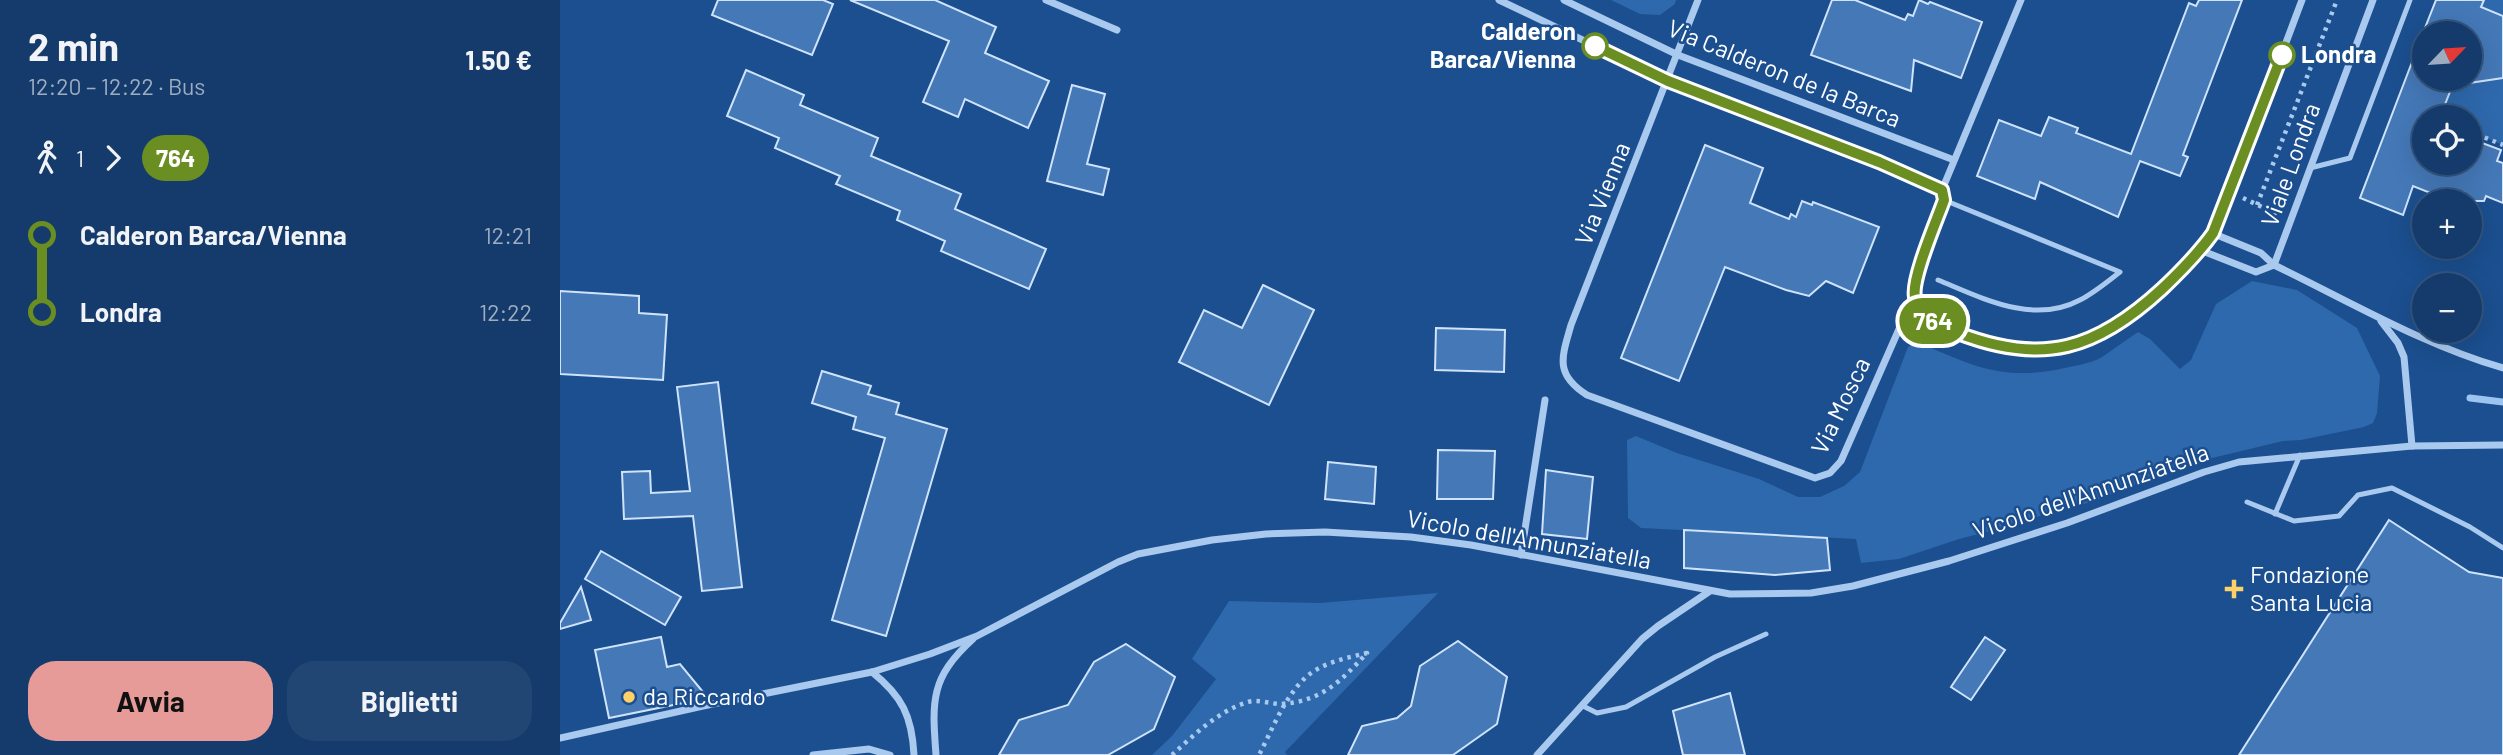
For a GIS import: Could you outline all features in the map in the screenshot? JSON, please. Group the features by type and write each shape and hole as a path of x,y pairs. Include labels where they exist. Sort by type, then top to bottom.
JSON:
{"street":[{"path":"1046,0 1117,30"},
{"name":"Via Calderon de la Barca","path":"1499,0 1668,81 1879,162 1942,190"},
{"name":"Via Calderon de la Barca","path":"1564,0 1678,55 1954,160"},
{"name":"Via Vienna","path":"1587,395 1569,381 1563,369 1562,357 1571,325 1698,0"},
{"path":"1944,200 1942,190 1984,95 2021,0"},
{"name":"Viale Londra","path":"1914,295 1923,314 1941,326 2012,349 2069,346 2096,338 2122,322 2150,300 2200,250 2213,233 2302,0"},
{"name":"Viale Londra","path":"2274,265 2373,0"},
{"name":"Via Mosca","path":"1587,395 1815,478 1830,472 1841,461 1914,295 1944,200"},
{"path":"2213,233 2262,253 2274,265 2379,318 2503,368"},
{"path":"2200,250 2256,272 2274,265"},
{"path":"2379,318 2398,344 2404,358 2412,446"},
{"path":"1521,555 1545,400"},
{"name":"Vicolo dell'Annunziatella","path":"560,738 872,672 977,636 1118,562 1147,552 1212,540 1266,534 1325,532 1443,541 1710,591 1749,594 1811,593 1915,571 2027,537 2204,472 2239,462 2412,446 2503,445"},
{"path":"1537,755 1642,639 1710,591"},
{"path":"936,755 933,719 938,684 951,662 977,636"},
{"path":"872,672 901,701 908,715 914,755"},
{"path":"813,755 869,748 890,755"}],"lane":[{"path":"2309,169 2350,158 2410,0"},
{"path":"1938,280 2004,305 2044,310 2077,302 2120,272 1944,200"},
{"path":"2275,513 2300,455"},
{"path":"2247,502 2294,521 2339,516 2358,495 2392,488 2470,527 2503,548"},
{"path":"1583,706 1597,713 1626,707 1715,657 1766,634"}],"path":[{"path":"2257,205 2337,0"},
{"path":"2482,136 2503,145"},
{"path":"2229,192 2290,220"},
{"path":"1172,755 1203,727 1250,701 1288,702 1317,697 1339,683 1367,653 1334,662 1306,678 1288,702 1259,755"}],"shaded area":[{"path":"1611,0 1676,0 1675,4 1660,15 1640,14"},
{"path":"2484,0 2503,0 2503,16 2500,15 2482,30 2482,21 2476,21"},
{"path":"2503,76 2503,145 2482,136 2482,105 2444,105 2449,91 2482,91 2482,81"},
{"path":"2252,281 2297,290 2357,328 2380,376 2377,413 2373,423 2183,465 2092,502 2051,511 2026,522 1959,539 1899,559 1861,563 1856,539 1641,528 1628,518 1627,440 1636,436 1677,453 1759,479 1798,497 1820,497 1844,486 1860,472 1908,347 1918,342 1970,364 2003,372 2021,373 2087,363 2102,357 2138,332 2150,339 2180,369 2191,360 2216,304"},
{"path":"1438,593 1285,752 1287,755 1152,755 1172,736 1216,679 1192,659 1229,601 1320,603"}],"building":[{"path":"718,0 823,0 833,4 812,55 712,15"},
{"path":"850,0 935,0 996,27 985,53 1049,81 1028,128 965,99 958,117 923,102 949,41"},
{"path":"1832,0 1855,0 1905,20 1908,14 1913,16 1919,0 1982,22 1961,78 1914,60 1911,91 1811,55"},
{"path":"2199,0 2242,0 2183,155 2188,157 2180,176 2140,161 2118,217 2040,182 2035,199 1977,176 1999,120 2041,136 2049,117 2078,128 2076,133 2131,154 2189,3 2196,6"},
{"path":"2436,0 2484,0 2481,7 2503,16 2503,78 2482,81 2482,21 2428,21"},
{"path":"2412,62 2412,91 2450,91 2445,105 2412,105 2412,175 2482,175 2482,143 2501,150 2497,161 2503,163 2503,203 2486,196 2482,201 2482,189 2420,189 2413,186 2403,215 2360,198"},
{"path":"746,70 804,95 800,105 878,138 871,156 961,194 955,209 1046,249 1029,289 941,251 945,241 897,220 900,211 836,184 840,176 775,148 779,138 727,116"},
{"path":"1072,85 1105,94 1087,164 1109,169 1103,195 1047,181"},
{"path":"1705,145 1763,168 1750,203 1789,219 1791,214 1796,217 1802,201 1812,205 1813,202 1879,227 1853,293 1826,281 1809,296 1725,267 1679,381 1621,358"},
{"path":"1263,285 1314,310 1269,405 1179,362 1204,310 1242,328"},
{"path":"560,291 639,296 639,313 667,315 663,380 560,374"},
{"path":"1436,328 1505,330 1504,372 1435,370"},
{"path":"822,371 871,386 868,394 899,403 896,414 947,429 886,636 832,620 885,438 853,429 856,417 812,403"},
{"path":"718,382 742,587 702,591 693,516 624,519 622,472 650,471 651,493 690,491 677,387"},
{"path":"1438,450 1495,451 1493,499 1437,499"},
{"path":"1328,462 1376,467 1374,504 1325,499"},
{"path":"1546,470 1593,477 1587,539 1542,534"},
{"path":"2389,520 2469,572 2503,578 2503,755 2239,755"},
{"path":"1684,530 1827,538 1830,570 1775,575 1684,568"},
{"path":"601,551 681,597 665,625 585,579"},
{"path":"581,587 591,620 560,629 560,623"},
{"path":"661,637 667,667 680,664 703,692 693,701 609,718 595,650"},
{"path":"1985,637 2005,650 1971,700 1951,687"},
{"path":"1458,641 1507,677 1497,724 1453,755 1348,755 1362,726 1397,718 1411,706 1420,666"},
{"path":"1126,644 1175,677 1154,729 1108,755 999,755 1019,720 1068,705 1094,662"},
{"path":"1730,693 1745,755 1683,755 1673,711"}],"waterway":[{"path":"2470,398 2503,402"}],"bus line":[{"name":"764","path":"1595,46 1668,81 1879,162 1942,190 1944,200 1914,295 1917,304 1923,314 1941,326 1991,344 2027,350 2077,344 2096,338 2150,300 2200,250 2213,233 2282,55"}],"place":[{"name":"Calderon Barca/Vienna","path":"1595,46"},
{"name":"Londra","path":"2282,55"},
{"name":"Fondazione Santa Lucia","path":"2234,589"},
{"name":"da Riccardo","path":"629,697"}]}
